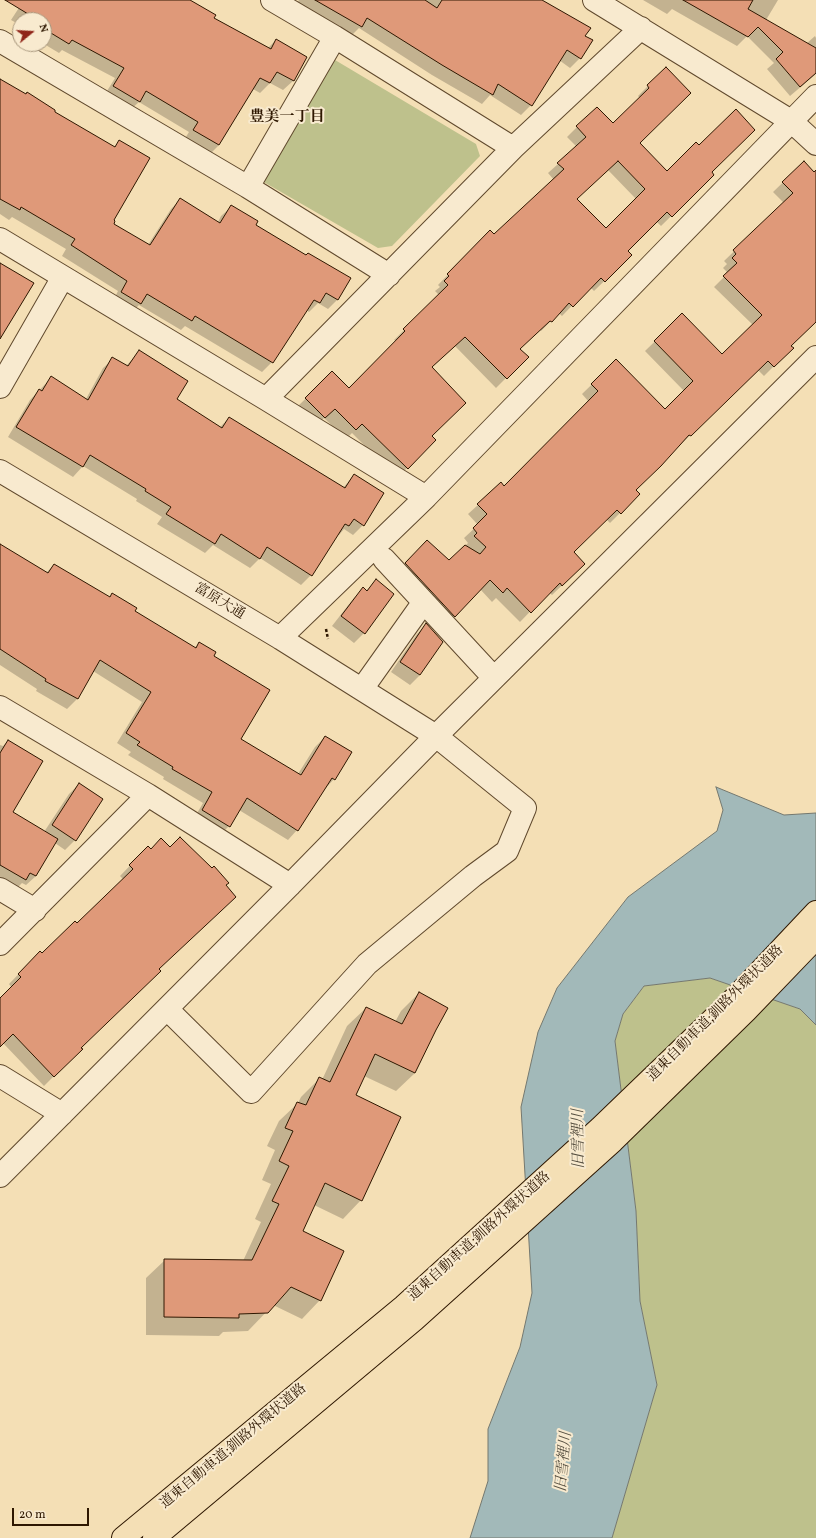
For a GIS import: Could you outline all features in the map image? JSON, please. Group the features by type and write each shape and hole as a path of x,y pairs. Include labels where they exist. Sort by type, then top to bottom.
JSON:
{"highway":[{"name":"道東自動車道;釧路外環状道路","path":"153,1531 589,1139 734,999 816,912"},
{"name":"道東自動車道;釧路外環状道路","path":"124,1538 153,1531 414,1320 613,1141 746,1011 816,938"}],"street":[{"path":"272,0 335,37 513,148"},
{"path":"594,0 791,121 816,144"},
{"path":"266,399 513,148 641,28"},
{"path":"248,187 335,37"},
{"path":"0,41 248,187 389,275"},
{"path":"280,638 426,497 816,96"},
{"path":"0,239 426,497"},
{"path":"0,387 63,277"},
{"path":"0,1176 436,736 816,357"},
{"name":"富原大通","path":"0,471 280,638 436,736 525,808 507,851 473,876 367,964 251,1092 166,1009"},
{"path":"384,558 423,603 494,678"},
{"path":"362,689 423,603"},
{"path":"0,707 148,795 290,885"},
{"path":"0,944 148,795"},
{"path":"0,889 35,910"},
{"path":"0,1076 62,1114"}],"green space":[{"path":"335,60 476,144 480,156 392,246 378,248 262,181"},
{"path":"710,978 800,1009 816,1025 816,1538 612,1538 657,1385 640,1301 636,1211 615,1041 623,1014 644,986"}],"water":[{"name":"旧雪裡川","path":"716,787 784,815 816,813 816,1025 800,1009 710,978 644,986 623,1014 615,1041 636,1211 640,1301 657,1385 612,1538 470,1538 488,1481 488,1429 520,1347 532,1293 521,1107 538,1032 557,988 628,897 717,831 723,810"}],"building":[{"path":"5,0 190,0 216,15 214,18 271,49 276,39 307,57 294,81 277,72 270,83 260,78 219,145 193,130 198,122 146,91 140,102 113,86 124,68 72,40 69,44 52,34 52,12 25,12"},
{"path":"315,0 425,0 437,8 442,0 542,0 591,28 585,36 593,40 581,59 567,50 532,106 498,84 493,95 367,18 362,27"},
{"path":"683,0 753,0 748,9 816,48 816,73 800,87 776,59 783,52 758,27 748,37"},
{"path":"666,67 691,93 640,143 667,171 696,142 699,145 736,109 755,130 712,172 714,175 672,217 667,212 628,251 632,255 605,282 601,278 573,307 569,303 552,322 550,321 520,349 529,357 507,379 465,337 432,367 466,403 432,436 436,440 408,469 362,424 356,430 335,409 325,418 305,398 332,371 349,388 405,331 403,329 448,285 444,281 449,276 447,274 490,230 494,234 564,169 557,163 586,137 576,126 597,107 613,123 649,88 647,85","holes":["618,161 645,189 606,228 577,199"]},
{"path":"0,79 26,94 27,92 55,110 55,112 115,147 119,140 150,158 114,220 114,224 150,245 180,198 220,223 231,205 258,221 256,225 306,255 308,253 351,278 338,300 326,293 320,303 314,300 273,363 195,316 192,321 147,294 141,304 121,292 127,281 71,245 75,239 21,207 20,210 0,199"},
{"path":"804,161 814,172 816,170 816,322 791,346 794,348 774,367 768,361 691,436 689,435 661,466 636,490 640,494 621,514 617,510 574,552 585,564 562,586 560,583 531,613 507,588 503,593 490,580 455,617 405,563 427,540 449,560 465,545 480,554 486,547 474,536 477,533 473,528 487,514 477,504 501,482 504,486 598,391 591,384 616,359 665,409 693,381 654,341 682,313 722,354 762,315 723,276 737,263 732,258 736,254 733,250 793,193 782,182"},
{"path":"0,263 34,283 0,339"},
{"path":"139,350 188,381 177,399 222,428 229,417 345,488 354,474 384,493 364,526 354,519 349,526 345,524 312,576 267,547 260,559 221,534 215,544 166,514 171,507 145,491 146,489 90,455 83,467 16,427 39,389 42,391 51,376 88,400 112,357 128,366"},
{"path":"0,544 48,573 54,564 110,597 112,593 137,608 135,611 196,648 199,642 216,652 214,656 270,690 241,739 301,775 325,736 352,752 335,780 332,778 298,831 247,798 230,827 202,810 212,792 172,769 173,767 137,745 140,742 126,733 151,692 100,660 78,699 45,681 46,679 0,649"},
{"path":"376,579 394,594 365,634 341,616 363,587 367,591"},
{"path":"426,623 443,642 420,675 400,662"},
{"path":"8,740 43,761 13,812 58,839 36,876 30,873 26,880 0,865 0,753"},
{"path":"79,783 103,799 76,841 52,825"},
{"path":"180,837 212,868 214,866 229,883 226,885 236,897 159,969 161,971 81,1048 83,1049 54,1077 13,1034 0,1047 0,998 21,977 18,974 40,951 42,953 75,921 77,923 133,869 129,865 148,846 151,849 161,838 170,847"},
{"path":"419,992 448,1008 415,1073 375,1054 356,1095 401,1117 362,1201 325,1183 303,1231 344,1251 321,1301 291,1287 268,1313 239,1314 239,1318 164,1317 164,1259 252,1260 279,1204 272,1201 289,1166 279,1161 293,1131 285,1128 297,1102 306,1105 319,1077 330,1082 366,1007 402,1024"}],"district":[{"name":"豊美一丁目","path":"287,118"}]}
